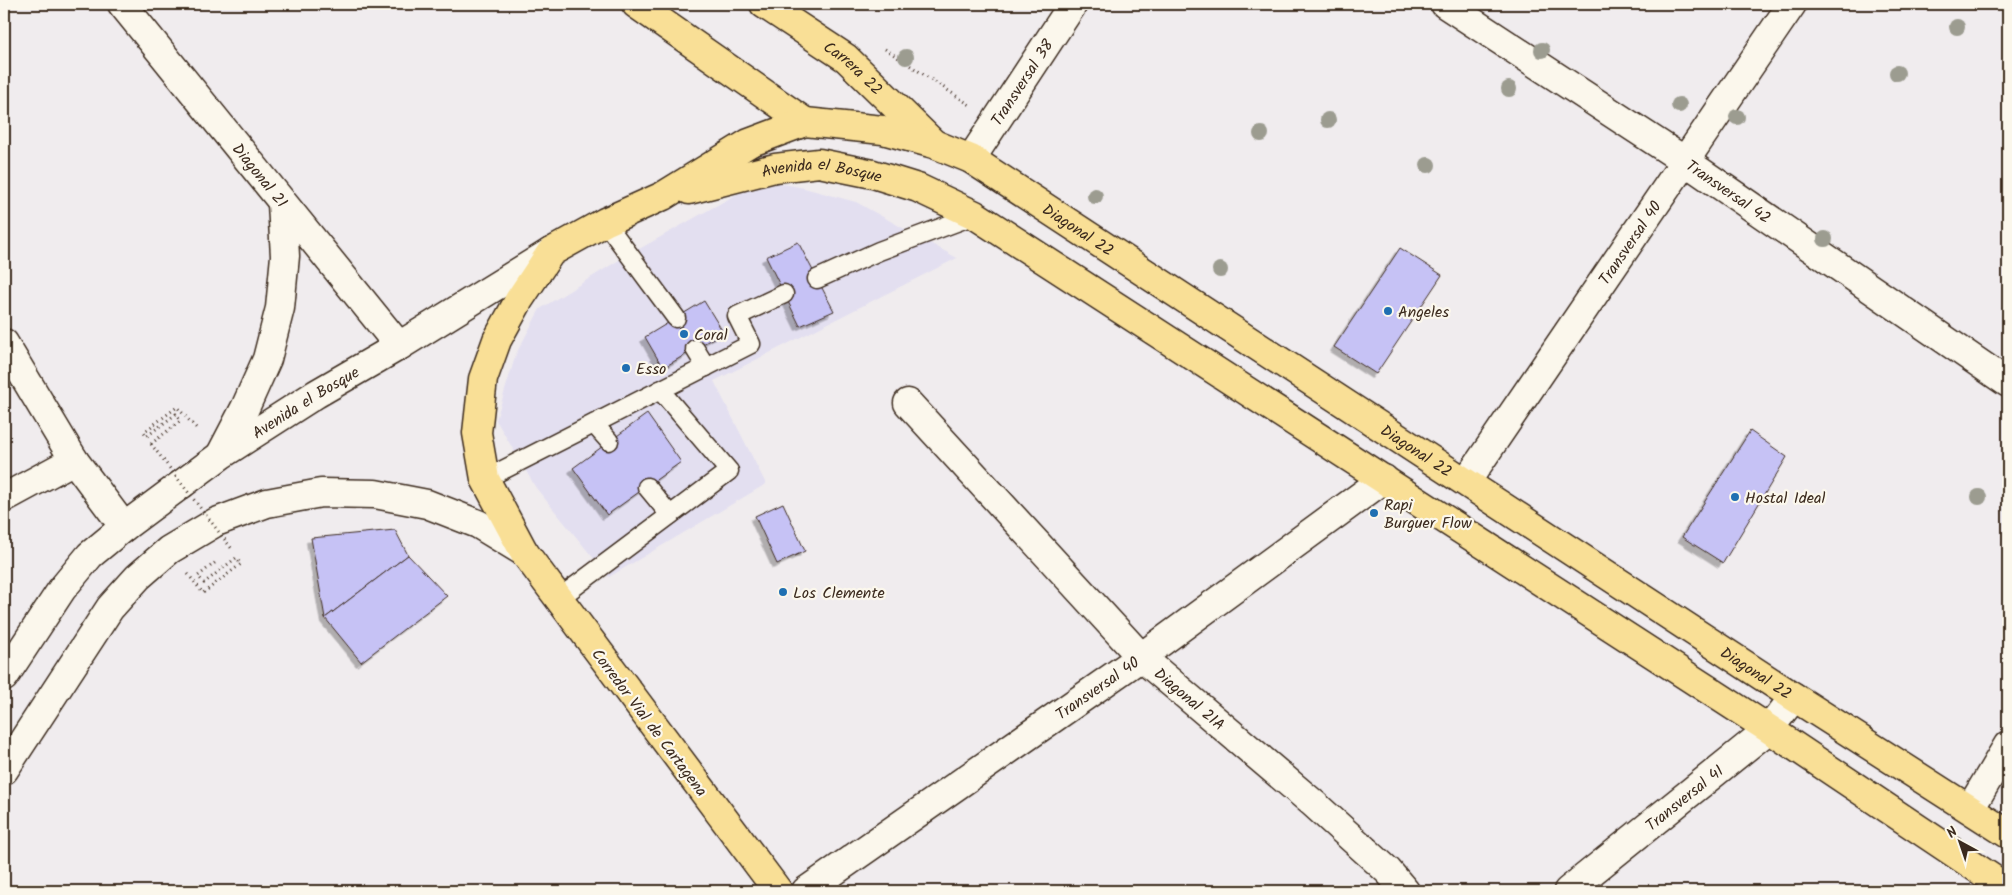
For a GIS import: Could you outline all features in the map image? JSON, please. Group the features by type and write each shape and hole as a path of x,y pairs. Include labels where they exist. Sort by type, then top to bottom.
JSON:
{"main road":[{"path":"636,4 805,122"},
{"name":"Carrera 22","path":"764,4 846,58 934,144"},
{"name":"Diagonal 22","path":"805,122 883,130 934,144 971,160 1794,697 2008,834"},
{"name":"Avenida el Bosque","path":"551,252 606,222 663,196 749,143 805,122"},
{"name":"Avenida el Bosque","path":"663,196 776,168 819,163 873,174 918,188 975,214"},
{"path":"975,214 1769,729 2008,890"},
{"name":"Corredor Vial de Cartagena","path":"551,252 497,340 483,379 477,434 485,479 524,552 778,891"},
{"path":"1243,387 1265,351"}],"street":[{"name":"Diagonal 21","path":"122,4 399,346"},
{"name":"Transversal 38","path":"971,160 1073,4"},
{"name":"Transversal 42","path":"1445,4 1685,161 2008,383"},
{"name":"Transversal 40","path":"1466,482 1792,4"},
{"path":"221,455 267,359 280,308 285,256 282,203"},
{"name":"Avenida el Bosque","path":"4,677 73,576 90,555 124,527 221,455 316,394 399,346 551,252"},
{"path":"4,342 74,460 124,527"},
{"name":"Diagonal 21A","path":"908,403 1140,657 1314,804 1388,871 1405,891"},
{"path":"4,498 74,460"},
{"name":"Transversal 40","path":"806,891 1140,657 1384,479"},
{"path":"4,770 110,608 138,577 169,550 216,522 267,503 321,493 374,494 428,504 478,524 524,552"},
{"name":"Transversal 41","path":"1568,891 1769,729 1794,697"},
{"path":"1970,809 2008,745"}],"lane":[{"path":"817,279 879,251 975,214"},
{"path":"606,222 676,318"},
{"path":"485,479 751,344 737,316 784,294"},
{"path":"695,349 706,367"},
{"path":"558,599 729,471 660,390"},
{"path":"594,424 610,441"},
{"path":"647,486 670,515"}],"path":[{"path":"882,47 995,122"},
{"path":"221,455 177,407 144,432 148,436 176,414 180,421 151,444 232,549 225,554"},
{"path":"169,550 203,594 241,564 236,558 204,583 198,576 218,560"}],"shaded area":[{"name":"Esso","path":"778,183 856,202 957,258 714,381 766,484 609,577 536,488 496,420 516,354 540,309 616,262 737,194"}],"building":[{"path":"798,242 834,311 800,326 766,257"},
{"name":"Angeles","path":"1400,248 1442,275 1376,374 1334,347"},
{"name":"Coral","path":"704,301 723,332 663,368 645,337"},
{"path":"647,414 681,462 607,515 573,468"},
{"name":"Hostal Ideal","path":"1750,431 1787,457 1723,563 1682,537"},
{"path":"783,503 805,551 777,564 755,516"},
{"path":"395,530 408,555 325,618 311,538"},
{"path":"408,555 447,596 361,662 325,618"}],"place":[{"name":"Angeles","path":"1388,311"},
{"name":"Coral","path":"684,334"},
{"name":"Esso","path":"626,368"},
{"name":"Hostal Ideal","path":"1735,497"},
{"name":"Rapi Burguer Flow","path":"1374,513"},
{"name":"Los Clemente","path":"783,592"}]}
